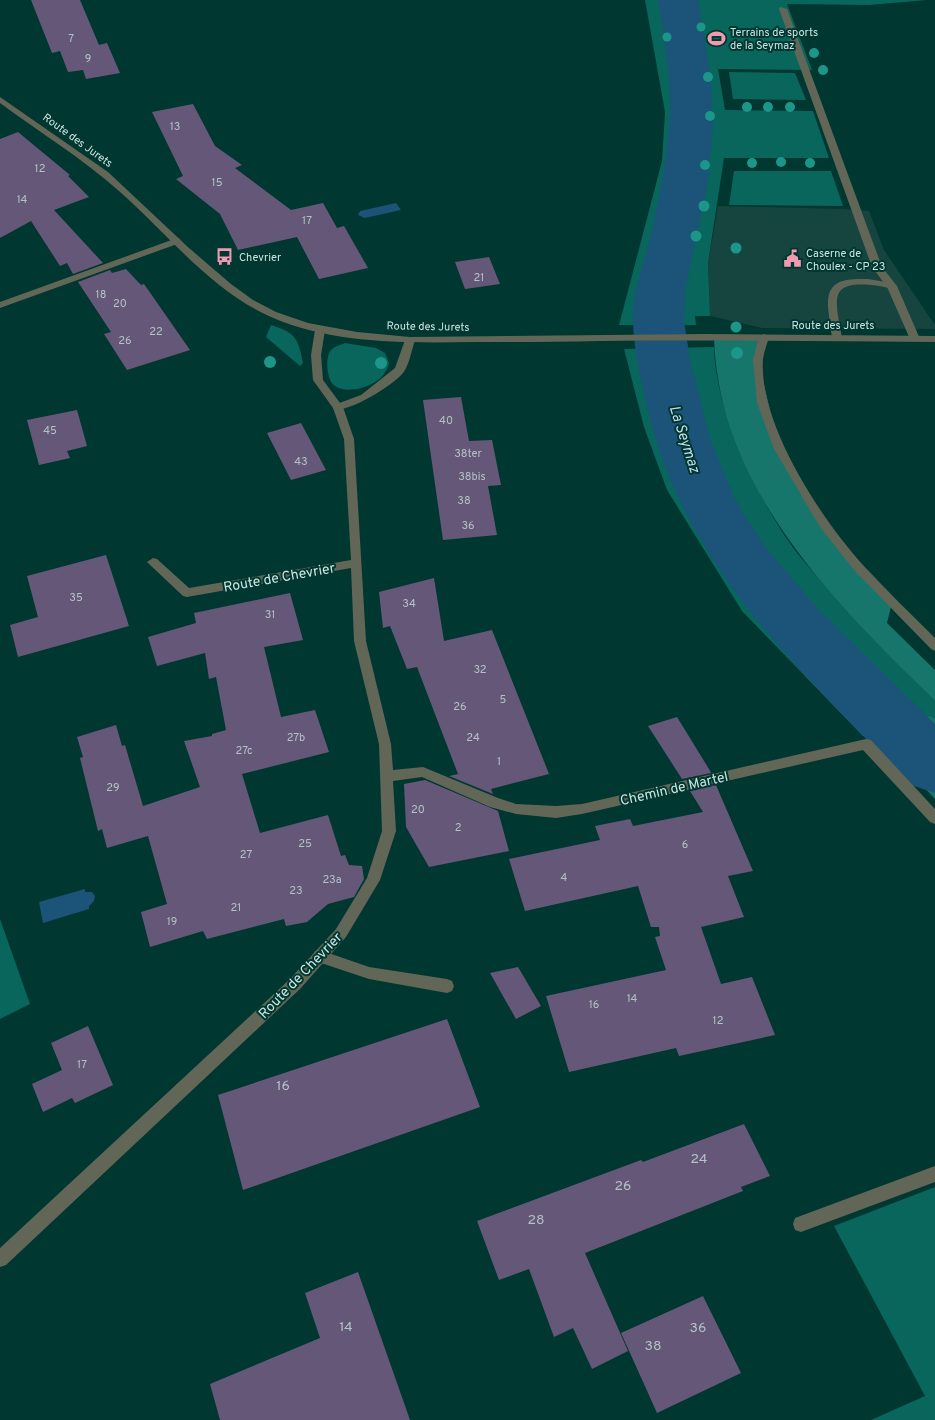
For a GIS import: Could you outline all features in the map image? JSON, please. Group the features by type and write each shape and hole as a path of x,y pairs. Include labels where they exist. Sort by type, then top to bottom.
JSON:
{"street":[{"path":"783,9 877,267 892,286 915,339"},
{"name":"Route des Jurets","path":"0,99 105,174 177,242 228,286 252,303 292,322 320,330 410,340 706,337 935,339"},
{"path":"0,306 177,242"},
{"path":"837,338 832,294 836,287 860,282 878,282 892,286"},
{"name":"Route de Chevrier","path":"0,1259 295,984 341,934 373,880 388,831 385,744 360,641 349,440 338,407 318,380 316,355 320,330"},
{"path":"764,337 758,359 762,402 779,449 824,524 858,567 935,646"},
{"path":"338,407 365,397 400,370 410,340"},
{"name":"Route de Chevrier","path":"153,562 186,593 357,563"},
{"name":"Chemin de Martel","path":"387,776 423,772 495,803 537,812 556,812 582,809 866,744 935,818"},
{"path":"320,956 369,973 448,986"},
{"path":"801,1224 935,1174"}],"shaded area":[{"path":"396,203 401,210 365,218 358,215 360,211"},
{"path":"718,206 869,211 884,250 935,325 935,329 762,328 710,316 708,263"},
{"path":"714,337 764,337 758,359 779,449 824,524 892,603 887,623 935,670 935,701 858,624 822,582 788,538 759,492 736,444 721,392"},
{"path":"804,675 935,718 935,799 898,759 871,735 863,736"},
{"path":"85,889 85,892 92,892 95,896 89,909 43,923 39,902"}],"green space":[{"path":"645,0 927,0 869,5 787,4 812,70 718,69 725,110 813,111 829,158 724,158 708,263 710,316 695,316 696,325 619,325 662,161 665,112"},
{"path":"729,72 795,73 806,100 733,99"},
{"path":"734,171 831,171 843,206 729,205"},
{"path":"271,325 291,334 297,342 303,363 300,366 266,337"},
{"path":"345,343 376,348 385,353 389,363 380,378 361,388 347,390 341,389 332,383 327,368 329,353 334,348"},
{"path":"714,347 721,397 729,421 753,479 776,522 798,554 838,601 935,701 935,718 804,675 742,611 667,490 644,427 624,349"},
{"path":"0,919 30,1004 0,1019"},
{"path":"935,1187 935,1420 871,1420 925,1396 834,1226"}],"building":[{"path":"31,0 80,0 99,45 107,43 120,73 86,79 83,70 68,72 60,51 52,53"},
{"path":"193,104 215,146 242,165 235,168 291,210 323,203 337,228 344,226 368,268 319,279 297,237 238,250 220,214 176,179 183,176 152,112"},
{"path":"18,132 70,175 68,176 89,197 54,210 103,263 73,274 67,263 60,266 31,221 0,238 0,139"},
{"path":"489,257 500,284 465,289 455,262"},
{"path":"126,269 141,285 144,284 190,350 127,370 104,334 111,332 78,282 110,270 112,273"},
{"path":"461,397 469,441 492,440 501,485 488,486 497,535 443,540 423,400"},
{"path":"77,410 87,446 67,451 70,458 39,465 27,420"},
{"path":"301,423 326,470 291,480 267,433"},
{"path":"106,555 129,626 18,657 10,625 38,617 27,576"},
{"path":"434,578 444,641 492,630 549,774 491,789 493,794 449,776 458,774 417,667 407,669 390,626 383,628 379,592"},
{"path":"290,593 303,640 264,647 281,717 315,710 329,752 242,774 260,833 328,815 341,856 345,855 349,865 362,866 364,879 354,897 328,904 307,922 286,926 284,919 207,939 203,931 150,947 141,912 167,904 148,836 107,848 102,829 98,831 80,758 83,757 77,737 116,725 122,746 125,745 143,806 200,787 184,741 212,736 212,734 226,730 216,677 209,679 205,653 157,666 148,637 196,623 194,613"},
{"path":"677,717 711,773 682,779 648,726"},
{"path":"425,780 498,811 509,851 429,867 406,827 404,784"},
{"path":"716,785 753,871 728,876 744,917 701,927 721,984 752,977 775,1035 679,1056 676,1048 569,1072 546,996 666,970 655,937 660,936 659,927 651,927 638,886 525,911 509,859 600,840 595,826 630,819 633,826 703,812 690,791"},
{"path":"518,967 541,1006 516,1019 490,973"},
{"path":"447,1019 480,1107 243,1190 218,1095"},
{"path":"88,1026 113,1085 75,1103 72,1098 43,1112 32,1084 62,1070 51,1043"},
{"path":"744,1124 770,1176 741,1187 743,1191 585,1253 628,1351 592,1369 573,1328 554,1337 529,1269 499,1280 477,1221"},
{"path":"358,1272 410,1420 220,1420 210,1384 320,1338 305,1293"},
{"path":"703,1296 741,1373 657,1413 621,1333"}],"waterway":[{"name":"La Seymaz","path":"678,0 690,78 692,110 685,181 660,292 658,321 664,365 673,405 690,461 705,497 724,531 770,595 823,654 935,766"}],"place":[{"name":"Terrains de sports de la Seymaz","path":"716,38"},
{"name":"Chevrier","path":"225,257"},
{"name":"Caserne de Choulex - CP 23","path":"792,259"}]}
